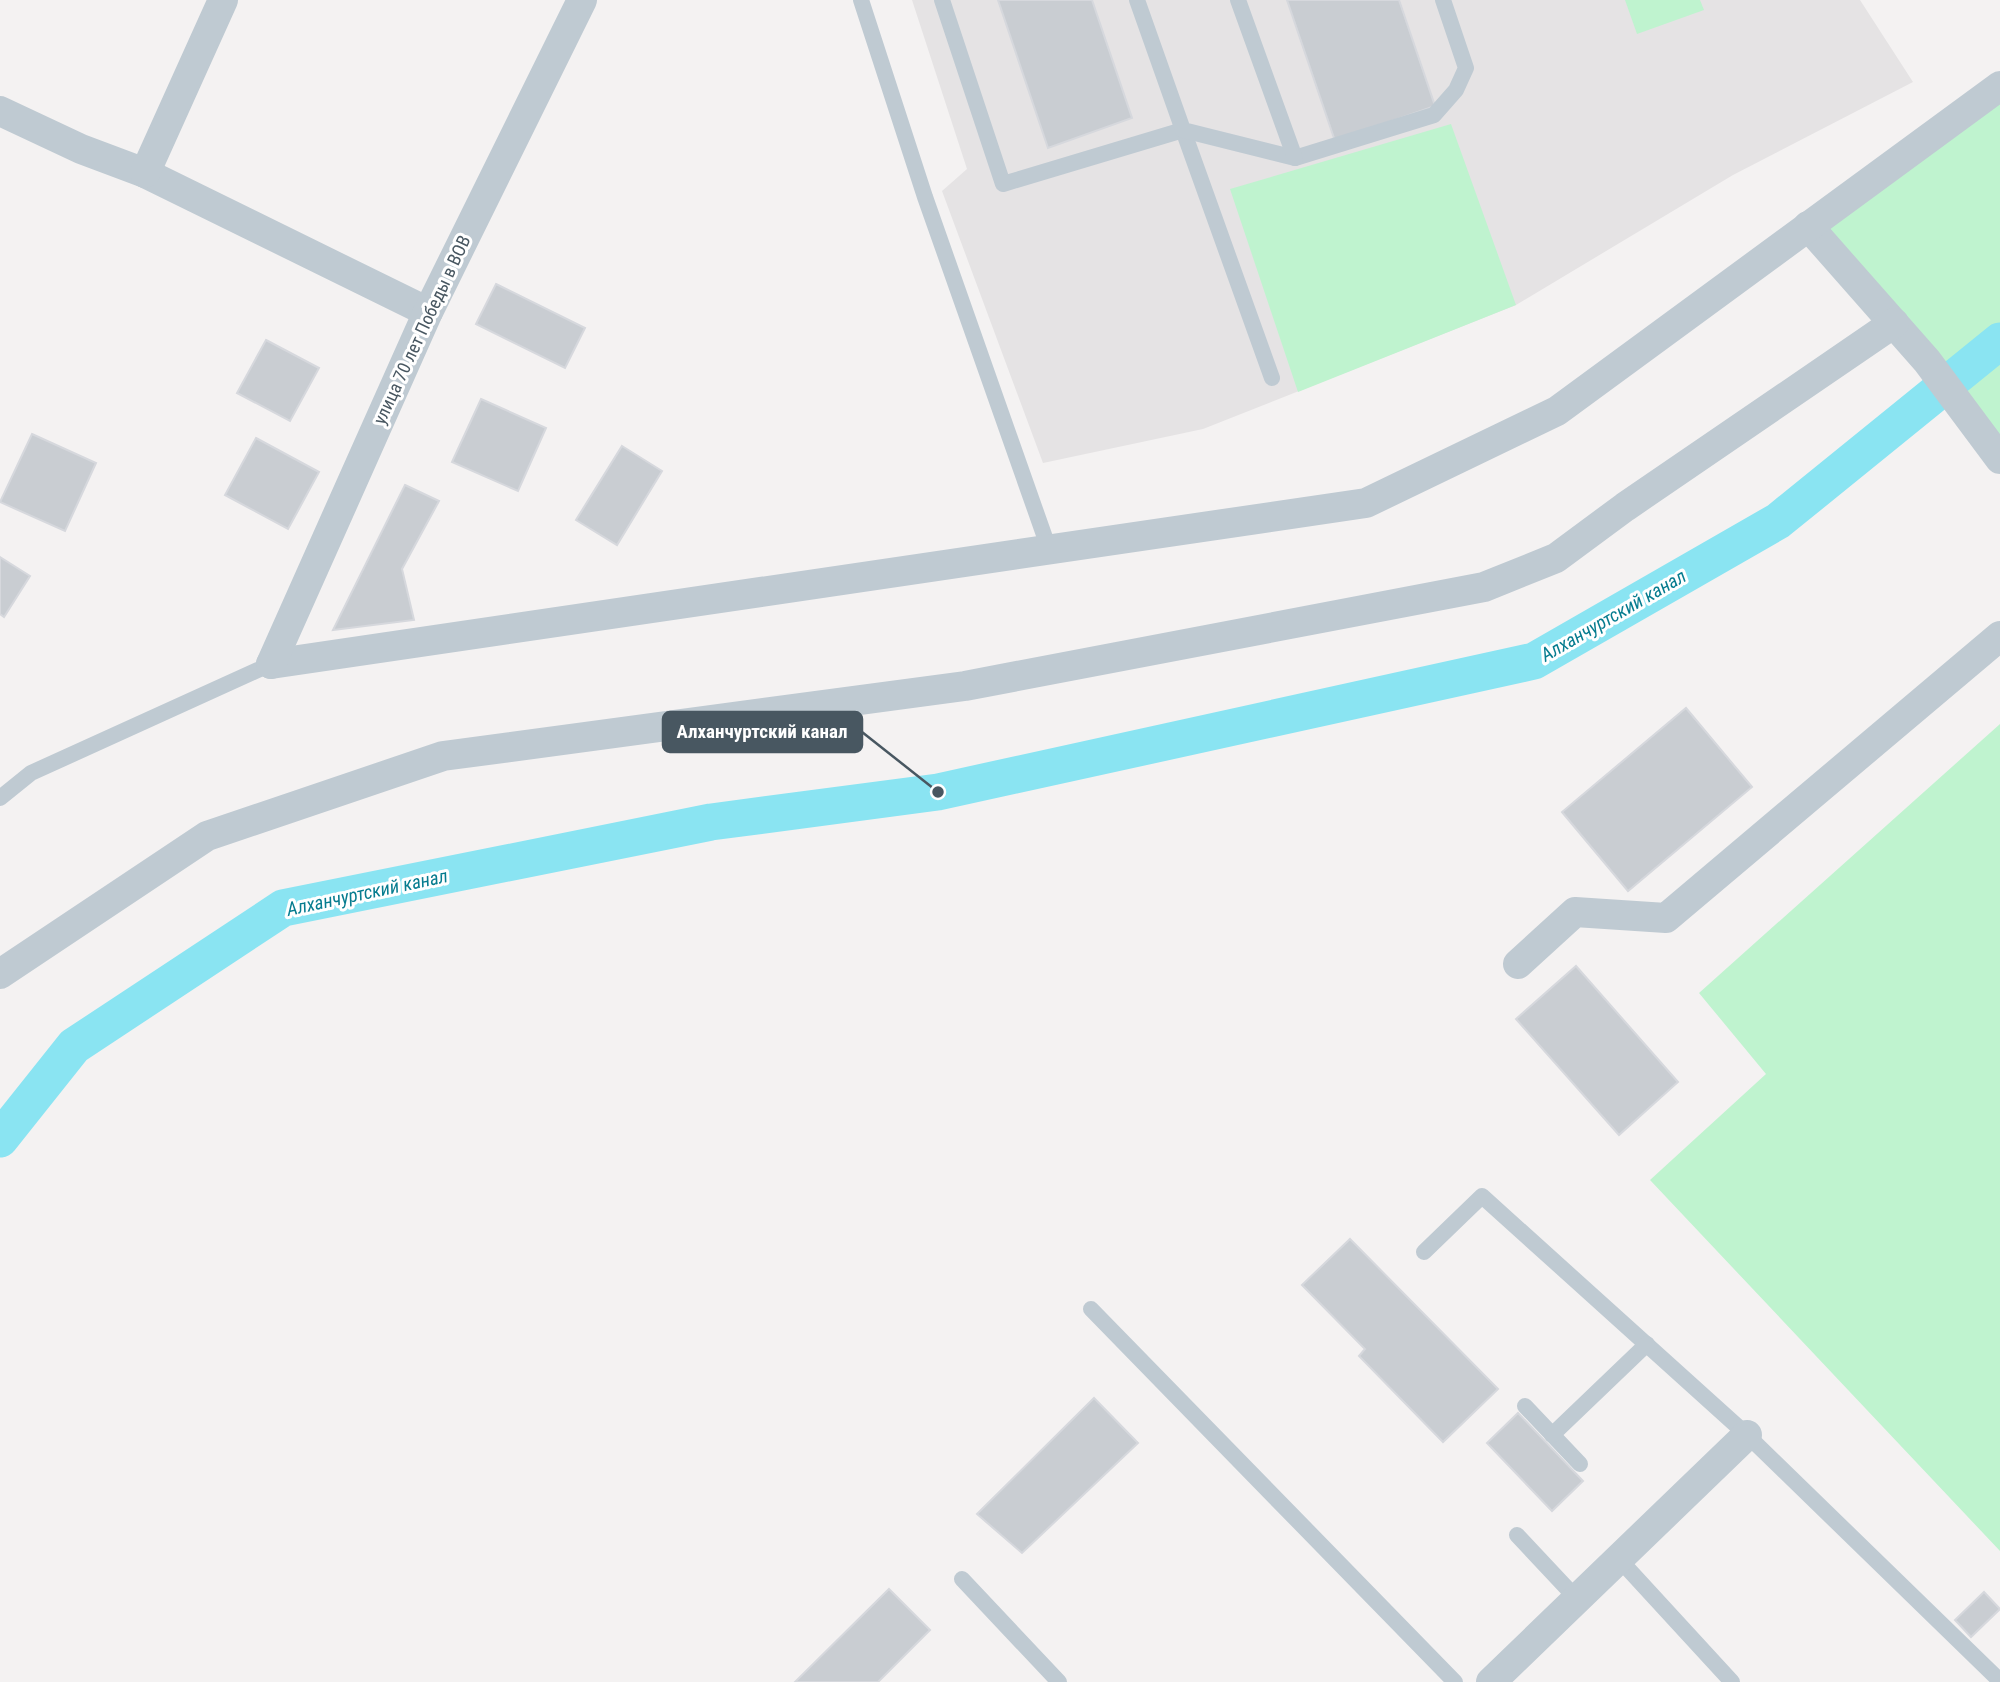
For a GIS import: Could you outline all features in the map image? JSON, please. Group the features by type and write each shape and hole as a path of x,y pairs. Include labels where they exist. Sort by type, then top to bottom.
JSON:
{"street":[{"path":"145,173 223,0"},
{"name":"улица 70 лет Победы в ВОВ","path":"271,664 428,312 582,0"},
{"path":"271,664 1366,503 1557,411 2000,86"},
{"path":"0,111 81,149 145,173 428,312"},
{"path":"1808,226 1927,361 2000,459"},
{"path":"0,974 207,836 443,755 965,686 1484,587 1556,558 1894,323"},
{"path":"1518,964 1575,912 1666,918 2000,636"},
{"path":"1491,1682 1747,1435"}],"lane":[{"path":"861,0 925,197 1049,549"},
{"path":"942,0 1003,184 1183,130 1295,158 1434,115 1456,90 1466,68 1443,0"},
{"path":"1137,0 1272,377"},
{"path":"1238,0 1295,158"},
{"path":"0,797 31,773 271,664"},
{"path":"1424,1252 1482,1196 1747,1435 2000,1681"},
{"path":"1091,1309 1455,1682"},
{"path":"1552,1435 1647,1344"},
{"path":"1525,1406 1580,1464"},
{"path":"1517,1535 1577,1599"},
{"path":"1619,1559 1732,1682"},
{"path":"962,1579 1059,1682"}],"shaded area":[{"path":"912,0 1860,0 1913,82 1733,175 1516,305 1203,429 1043,463 942,191 967,169"}],"green space":[{"path":"1625,0 1700,0 1704,10 1637,34"},
{"path":"2000,86 2000,459 1808,226"},
{"path":"1451,124 1516,305 1298,392 1230,189"},
{"path":"2000,724 2000,1551 1650,1180 1766,1074 1699,993"}],"building":[{"path":"998,0 1092,0 1132,118 1048,148"},
{"path":"1287,0 1399,0 1435,106 1335,141"},
{"path":"496,284 585,328 565,368 476,324"},
{"path":"266,340 319,368 290,421 237,393"},
{"path":"481,399 546,428 518,491 452,462"},
{"path":"32,434 96,463 65,531 0,502"},
{"path":"256,438 319,472 288,529 225,495"},
{"path":"622,446 662,471 617,545 576,520"},
{"path":"405,485 439,501 402,569 414,620 333,630"},
{"path":"0,557 30,576 4,617 0,614"},
{"path":"1686,708 1752,787 1628,891 1562,812"},
{"path":"1576,966 1678,1082 1619,1135 1516,1019"},
{"path":"1350,1239 1498,1389 1443,1442 1359,1356 1365,1349 1302,1285"},
{"path":"1094,1398 1138,1443 1022,1553 977,1514"},
{"path":"1518,1413 1583,1481 1552,1511 1487,1443"},
{"path":"889,1589 930,1630 878,1682 795,1682"},
{"path":"1984,1592 2000,1609 1971,1637 1955,1620"}],"waterway":[{"name":"Алханчуртский канал","path":"0,1139 74,1046 283,908 711,822 938,792 1534,661 1778,521 2000,341"}],"place":[{"name":"Алханчуртский канал","path":"938,792"}]}
